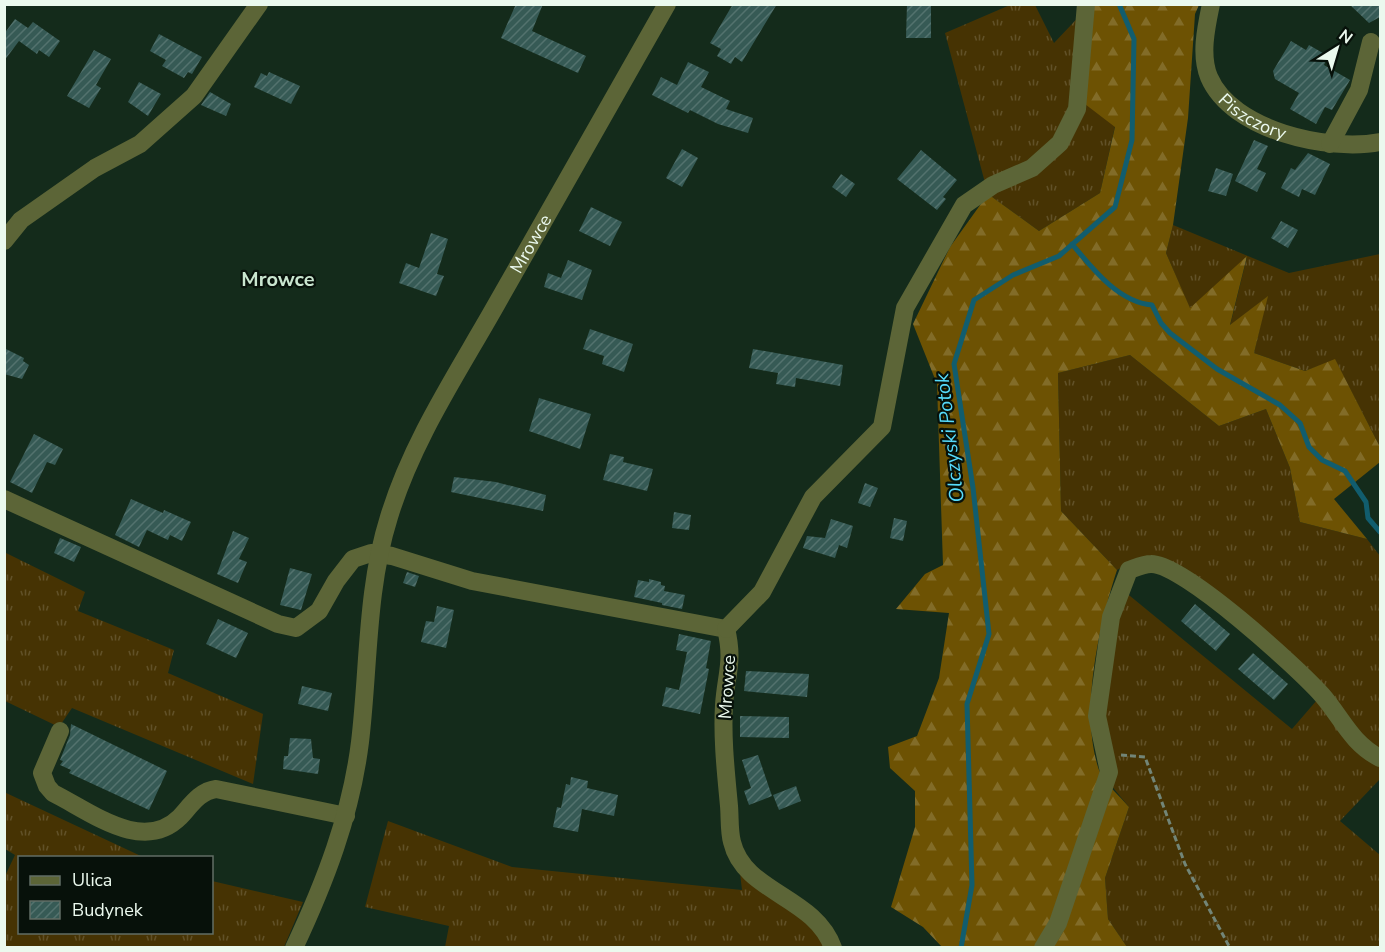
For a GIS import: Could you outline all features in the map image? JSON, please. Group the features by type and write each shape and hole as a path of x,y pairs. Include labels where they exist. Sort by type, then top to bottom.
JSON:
{"street":[{"path":"4,241 21,220 95,168 140,144 194,96 259,4"},
{"name":"Mrowce","path":"294,948 324,879 346,816 359,743 369,618 379,554 397,493 424,433 667,4"},
{"path":"726,629 762,592 813,496 882,427 905,308 964,205 993,185 1032,168 1060,143 1077,109 1086,4"},
{"name":"Piszczory","path":"1211,4 1206,28 1205,60 1209,77 1217,89 1236,108 1260,124 1289,135 1330,144 1380,142"},
{"path":"1330,144 1359,90 1371,42"},
{"path":"4,499 278,624 296,628 319,611 336,581 353,559 364,554 379,554"},
{"name":"Mrowce","path":"379,554 472,581 726,629 732,651 724,706 724,758 732,843 748,873 794,901 820,926 833,948"},
{"path":"1043,948 1058,923 1109,772 1097,716 1111,617 1129,570 1152,563 1187,578 1257,634 1322,695 1352,738 1380,758"},
{"path":"60,731 42,773 47,786 53,793 124,830 139,833 163,831 202,794 216,789 346,816"}],"path":[{"path":"1105,753 1145,757 1185,864 1230,948"}],"green space":[{"path":"1010,5 1035,5 1054,43 1089,6 1115,126 1100,193 1039,231 988,194 945,33"},
{"path":"1089,5 1199,5 1195,14 1188,118 1173,225 1166,253 1190,308 1247,256 1230,325 1268,296 1254,353 1305,371 1335,359 1380,447 1380,462 1334,499 1367,539 1300,522 1290,468 1266,409 1219,426 1130,355 1058,373 1061,511 1117,570 1098,641 1091,694 1091,720 1093,744 1100,772 1129,807 1105,878 1108,919 1127,947 942,947 923,927 891,907 915,827 915,791 890,768 888,747 917,736 939,678 949,613 896,609 925,574 943,565 937,384 913,324 950,247 988,194 1039,231 1100,193 1115,127 1081,101"},
{"path":"1173,225 1289,273 1380,254 1380,447 1335,360 1305,371 1254,353 1267,297 1230,326 1247,257 1190,309 1166,253"},
{"path":"1130,355 1219,426 1266,409 1290,468 1300,522 1367,539 1380,556 1380,752 1175,566 1132,562 1117,570 1061,511 1058,373"},
{"path":"4,552 85,592 78,611 174,650 168,673 263,714 253,784 72,708 59,727 5,701"},
{"path":"1124,591 1292,729 1317,700 1380,765 1380,779 1340,821 1380,855 1380,947 1127,947 1108,919 1105,878 1129,807 1110,784 1104,717 1109,646"},
{"path":"4,792 141,856 18,856 18,934 213,934 213,881 303,902 284,947 5,947 5,876 15,855 5,849"},
{"path":"388,821 512,867 742,890 740,873 796,907 829,947 445,947 449,926 365,907"}],"building":[{"path":"516,4 543,4 532,31 586,56 578,73 501,38"},
{"path":"733,4 777,4 742,62 735,57 731,64 717,56 721,49 710,43"},
{"path":"907,4 931,4 931,38 906,38"},
{"path":"1349,4 1380,4 1380,17 1369,23"},
{"path":"15,19 28,28 33,22 60,41 49,57 39,50 37,54 19,41 4,61 4,34"},
{"path":"159,34 202,57 192,74 188,72 184,78 162,66 166,60 150,51"},
{"path":"1291,41 1306,50 1309,45 1328,56 1324,65 1350,80 1332,110 1325,107 1316,124 1290,109 1299,93 1275,79 1273,71"},
{"path":"94,50 111,59 96,85 101,88 89,108 67,96"},
{"path":"688,62 709,72 701,87 730,101 726,109 753,118 748,133 718,124 690,110 688,113 652,95 661,77 677,85"},
{"path":"269,72 300,86 291,104 254,87 261,73 267,76"},
{"path":"139,82 161,94 148,116 128,102"},
{"path":"210,92 231,104 226,116 201,105"},
{"path":"1254,140 1268,146 1257,169 1266,173 1257,192 1235,181"},
{"path":"682,149 698,158 682,187 666,178"},
{"path":"921,150 957,180 943,197 946,199 937,210 897,179"},
{"path":"1308,153 1330,164 1315,195 1302,189 1299,197 1281,188 1291,168 1295,170"},
{"path":"1216,168 1233,174 1226,196 1208,191"},
{"path":"841,174 855,184 846,197 832,187"},
{"path":"591,207 622,222 610,246 579,231"},
{"path":"1281,221 1298,230 1288,248 1271,238"},
{"path":"431,233 448,239 437,274 444,276 436,296 399,283 406,263 419,268"},
{"path":"568,260 592,270 582,300 544,287 548,273 561,278"},
{"path":"590,329 633,344 624,372 602,364 604,356 583,349"},
{"path":"4,348 24,358 23,361 29,365 22,379 4,374"},
{"path":"753,349 843,365 840,386 796,378 795,387 776,384 778,373 749,368"},
{"path":"539,398 591,414 580,449 529,431"},
{"path":"34,434 63,449 55,465 47,462 32,493 10,482"},
{"path":"610,454 624,457 623,462 653,469 647,491 603,480"},
{"path":"454,477 496,482 546,495 543,511 451,492"},
{"path":"865,483 878,488 870,507 858,503"},
{"path":"131,499 191,522 182,541 170,535 168,540 147,530 139,547 115,535"},
{"path":"674,512 691,515 689,530 672,528"},
{"path":"894,518 907,521 903,541 890,538"},
{"path":"831,519 853,526 847,548 839,545 835,558 803,548 807,536 825,538"},
{"path":"233,531 249,538 239,559 247,562 238,583 217,574"},
{"path":"60,538 81,547 74,562 54,553"},
{"path":"290,568 312,574 301,610 280,605"},
{"path":"407,572 419,576 415,587 403,583"},
{"path":"649,579 661,582 661,585 665,586 664,591 685,595 682,609 634,597 638,580 649,582"},
{"path":"1195,604 1230,634 1216,651 1181,621"},
{"path":"437,606 454,610 446,648 421,642 426,621 434,622"},
{"path":"218,619 248,633 236,658 206,644"},
{"path":"679,634 711,641 706,668 709,669 700,714 662,706 666,687 679,690 687,652 676,650"},
{"path":"1253,653 1288,684 1274,700 1238,669"},
{"path":"746,671 809,674 807,697 744,691"},
{"path":"302,686 332,693 328,711 298,704"},
{"path":"740,716 789,717 789,738 740,737"},
{"path":"71,724 167,771 149,810 69,773 71,770 60,765 70,735"},
{"path":"290,738 311,739 313,758 320,759 318,774 283,769 284,756 288,756"},
{"path":"758,755 772,796 749,805 744,791 751,788 742,760"},
{"path":"571,777 588,781 587,788 618,795 614,816 582,809 578,832 553,827 557,807 561,808 566,784 570,785"},
{"path":"796,786 801,801 779,810 773,795"}],"waterway":[{"name":"Olczyski Potok","path":"961,948 972,885 967,704 989,634 973,488 954,364 974,300 1013,275 1059,256 1115,207 1132,140 1134,39 1119,4"},
{"path":"1072,244 1097,273 1117,291 1140,303 1152,305 1161,323 1170,333 1217,369 1280,405 1300,423 1309,447 1322,460 1345,471 1366,502 1368,518 1380,532"}],"district":[{"name":"Mrowce","path":"278,279"}]}
